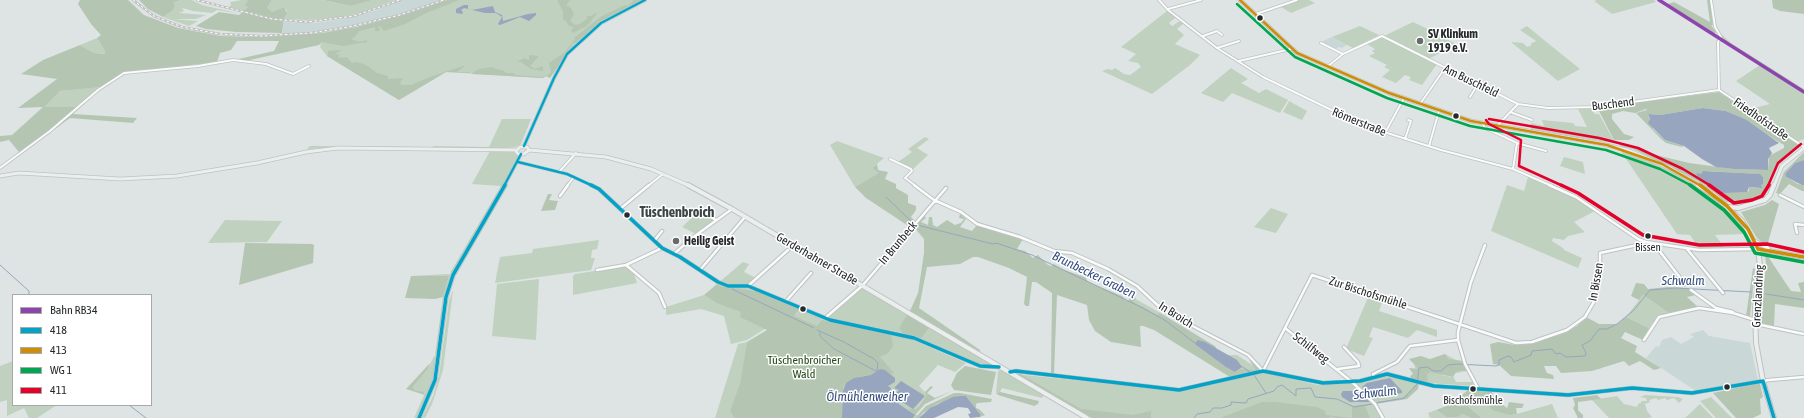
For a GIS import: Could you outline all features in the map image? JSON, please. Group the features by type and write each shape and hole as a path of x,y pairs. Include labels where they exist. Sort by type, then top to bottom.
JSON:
{"main road":[{"name":"Grenzlandring","path":"1240,0 1291,48 1304,57 1327,67 1439,111 1482,123 1607,145 1647,158 1689,178 1727,206 1742,221 1758,248 1760,266 1755,322 1756,343 1763,381 1774,418"},
{"path":"0,176 19,173 120,178 177,176 257,163 306,152 338,148 516,150 524,146 528,147 529,150 521,154 517,153 516,150"},
{"path":"1727,206 1738,208 1760,203 1768,198 1782,166 1804,147"},
{"name":"Gerderhahner Straße","path":"529,150 576,153 623,161 664,173 687,184 1087,418"},
{"path":"1727,206 1746,206"},
{"path":"1738,208 1737,212 1742,221"}],"street":[{"path":"524,146 554,78 567,54 588,33 601,23 645,0"},
{"name":"Römerstraße","path":"1159,0 1168,10 1217,48 1279,85 1323,108 1365,126 1405,139 1512,169 1576,197 1644,242"},
{"path":"1168,10 1201,0"},
{"path":"1256,14 1297,0"},
{"path":"1711,0 1715,27 1721,37 1718,42 1719,90"},
{"path":"1202,36 1217,31 1222,35"},
{"name":"Am Buschfeld","path":"1343,54 1382,36 1518,104"},
{"path":"1217,48 1239,41"},
{"path":"1321,43 1343,54 1327,67"},
{"path":"1238,61 1291,48"},
{"path":"0,168 98,90 124,73 198,66 230,60 266,64 293,74 309,66"},
{"path":"1420,104 1445,68"},
{"path":"1470,97 1478,84"},
{"name":"Buschend","path":"1518,104 1548,108 1596,107 1719,90"},
{"name":"Friedhofstraße","path":"1719,90 1804,147"},
{"path":"1385,132 1404,98"},
{"path":"1497,126 1518,104"},
{"path":"1429,146 1439,111"},
{"path":"1510,112 1532,120"},
{"path":"1405,139 1411,121 1408,120"},
{"path":"1482,123 1487,130 1517,143 1546,151"},
{"path":"1512,169 1517,143"},
{"path":"559,172 576,153"},
{"path":"419,418 435,380 446,302 453,275 518,162 521,154"},
{"path":"890,159 911,169 912,171 905,178 934,200"},
{"path":"518,162 559,172 574,177 599,189 662,248 724,285 748,286 787,300 825,318 914,338 968,362 980,366 998,367"},
{"path":"620,209 664,173"},
{"path":"560,196 574,177"},
{"name":"In Brunbeck","path":"825,318 862,286 934,200 946,188"},
{"path":"1780,195 1804,207"},
{"name":"In Broich","path":"934,200 961,212 977,224 1020,237 1054,251 1072,253 1108,269 1137,286 1164,311 1248,355 1263,371"},
{"path":"674,254 732,209"},
{"path":"702,212 716,220"},
{"path":"700,270 745,217"},
{"path":"1797,233 1795,224 1804,225"},
{"path":"654,241 662,231"},
{"path":"1754,241 1771,250"},
{"path":"1644,242 1707,250 1758,248 1804,257"},
{"name":"In Bissen","path":"1460,324 1516,343 1532,342 1558,334 1576,325 1591,308 1600,270 1600,253 1642,244 1644,242"},
{"path":"1654,244 1685,284"},
{"path":"1478,389 1466,366 1458,340 1460,324 1471,282 1485,245"},
{"path":"597,270 626,265 662,248"},
{"path":"1686,248 1723,293"},
{"path":"748,286 788,250"},
{"path":"626,265 659,294 665,307"},
{"path":"787,300 811,273"},
{"name":"Zur Bischofsmühle","path":"1263,371 1312,275 1460,324"},
{"path":"1691,290 1716,308 1737,314 1755,322 1804,334"},
{"path":"1644,340 1659,317 1699,308 1737,314"},
{"name":"Schilfweg","path":"1284,328 1338,369 1375,404 1383,418"},
{"path":"1374,376 1374,374 1397,362 1410,346 1458,340"},
{"name":"Schilfweg","path":"1338,369 1359,366 1358,362 1344,347"},
{"path":"1010,372 1016,371 1179,390 1263,371 1311,382 1352,382 1374,376 1393,375 1434,386 1568,395 1632,388 1692,393 1763,381 1804,377"}],"shaded area":[{"path":"400,0 443,0 375,22 332,31 282,36 284,22 316,23 343,19 375,11"},
{"path":"1332,37 1347,45 1342,48 1339,47 1335,49 1321,42"},
{"path":"1703,330 1709,336 1750,343 1758,380 1696,391 1646,358 1656,346 1659,347 1662,340 1671,337 1681,344 1694,337 1690,334"}],"green space":[{"path":"80,0 128,0 144,15 178,28 221,36 262,37 322,33 356,27 406,14 447,0 460,0 426,13 405,24 384,31 380,26 378,27 380,31 375,31 375,27 359,31 355,37 351,39 360,42 367,40 367,42 343,46 322,42 319,45 245,61 234,60 274,51 279,41 237,41 231,50 220,53 217,62 125,73 103,87 60,91 44,107 77,107 87,98 90,99 73,114 137,118 133,123 70,118 24,152 19,152 9,140 0,142 0,136 12,135 43,107 18,108 57,79 21,74 43,60 80,45 94,53 104,54 105,51 97,38 101,35 91,24 78,4"},
{"path":"139,0 181,0 173,3 175,5 172,11 163,17 148,9"},
{"path":"181,0 192,0 202,5 241,14 217,10 212,13 182,8 184,11 179,13 206,15 196,19 173,19 198,21 189,26 163,17 172,11 173,3"},
{"path":"248,0 244,6 248,7 244,12 228,8 231,5 230,2"},
{"path":"248,0 272,0 267,8 272,12 284,7 287,13 284,19 282,33 236,32 206,29 196,26 219,12 239,15 248,7 244,6"},
{"path":"272,0 323,0 349,6 373,0 395,0 360,13 337,18 307,20 284,19 287,11 284,7 272,12 269,11 267,8"},
{"path":"323,0 373,0 350,6"},
{"path":"460,0 640,0 596,24 574,43 576,43 550,78 546,76 543,78 446,72 399,100 327,56 320,47 323,37 397,22"},
{"path":"557,0 570,0 566,6 570,7 574,14 570,21 575,25 580,24 588,18 586,16 591,16 598,12 587,26 573,33 571,30 574,27 569,26 566,21 563,20 563,11"},
{"path":"633,0 643,0 603,20 576,43 573,43 550,78 546,76 543,78 471,74 479,69 491,67 506,73 514,73 515,75 542,77 548,75 551,72 549,63 564,53 575,39 574,38 602,16 625,5 628,6"},
{"path":"1298,0 1309,0 1315,3 1291,13 1281,7"},
{"path":"1654,0 1656,2 1612,14 1594,1"},
{"path":"1660,0 1668,4 1674,2 1710,22 1707,0 1710,0 1713,25 1711,25 1716,32 1714,34"},
{"path":"1772,0 1804,0 1804,14 1780,11 1773,8"},
{"path":"1167,11 1176,17 1169,23 1172,26 1180,21 1184,23 1177,29 1184,35 1175,44 1200,55 1190,65 1152,94 1102,71 1108,69 1112,70 1115,68 1124,74 1130,75 1141,67 1138,63 1128,61 1136,54 1121,47"},
{"name":"SV Klinkum 1919 e.V.","path":"1413,22 1457,45 1428,59 1384,36"},
{"path":"1360,26 1379,35 1353,48 1332,37"},
{"path":"1527,26 1580,69 1558,81 1511,42 1523,43 1527,47 1536,41 1520,30"},
{"path":"1719,32 1731,43 1804,89 1804,139 1796,142 1769,121 1750,109 1770,104 1736,81 1760,65 1720,40 1722,38"},
{"path":"1382,37 1437,64 1422,85 1409,80 1411,77 1405,75 1396,83 1382,77 1390,70 1384,67 1387,65 1369,56 1375,53 1372,51 1375,49 1365,43"},
{"path":"97,38 105,51 103,54 94,53 80,45"},
{"path":"342,50 334,55 340,54 338,58 347,57 352,63 357,62 366,65 377,73 388,76 388,79 403,78 400,83 401,85 411,85 430,77 466,65 457,72 470,73 446,72 399,100 327,56 328,51"},
{"path":"529,55 539,56 530,66 535,69 543,66 543,71 531,69 521,62 517,62 524,58 529,60"},
{"path":"1231,68 1248,79 1241,83 1259,93 1266,89 1288,100 1280,113 1232,93 1223,102 1201,93"},
{"path":"101,87 77,107 43,107 60,91"},
{"path":"1719,92 1800,146 1776,167 1765,195 1753,202 1727,202 1703,184 1685,174 1633,149 1621,146 1617,142 1652,154 1689,163 1734,169 1768,170 1769,156 1784,148 1784,145 1748,123 1745,119 1726,111 1703,108 1660,115 1648,114 1653,129 1665,140 1684,146 1682,147 1666,143 1636,113 1647,110 1646,109 1635,113 1623,111 1612,114 1612,119 1624,134 1634,137 1629,140 1614,140 1599,111 1600,107","holes":["1706,171 1758,174 1763,177 1759,188 1749,187 1749,191 1721,193 1699,178 1696,174 1701,174"]},
{"path":"1289,101 1307,111 1302,120 1283,112"},
{"path":"1591,108 1595,114 1599,114 1615,143 1531,131 1531,123 1544,126 1542,120 1573,123 1575,126 1587,127 1578,109"},
{"path":"502,119 531,119 521,144 515,147 518,147 493,149 433,148 433,146 489,147"},
{"path":"925,137 929,139 917,148 928,155 913,169 898,162 912,152 908,149"},
{"path":"837,141 884,158 872,168 880,173 855,187 830,145"},
{"path":"321,145 312,146 431,147 344,147 307,149 310,146"},
{"path":"1620,150 1660,164 1710,194 1739,222 1747,233 1753,246 1746,234 1715,235 1724,247 1699,248 1690,235 1677,234"},
{"path":"490,151 512,151 518,156 511,171 508,173 510,174 504,185 502,185 504,186 454,271 450,273 501,186 472,184"},
{"path":"1804,152 1804,160 1795,163 1785,174 1786,177 1798,184 1804,185 1804,191 1789,184 1780,194 1776,193 1784,172"},
{"path":"1564,157 1583,162 1585,174 1560,166"},
{"path":"877,164 878,170 888,172 885,179 896,184 896,188 908,195 908,203 916,206 916,210 911,217 915,221 910,227 866,198 855,187 879,173 872,168"},
{"path":"1528,177 1574,197 1595,211 1574,222 1585,232 1568,236 1564,240 1553,238 1552,241 1564,250 1582,258 1578,268 1491,231 1507,185 1524,191"},
{"path":"548,194 552,194 549,200 558,201 555,210 541,211"},
{"path":"1772,200 1779,204 1767,246 1757,238 1741,212 1765,205"},
{"path":"1271,208 1288,214 1276,233 1254,227"},
{"path":"699,211 714,220 696,234 682,227"},
{"path":"960,214 966,219 960,227 972,231 977,225 1023,239 1017,249 1025,251 1033,258 1038,255 1048,265 1051,266 1054,264 1064,270 1085,277 1088,282 1122,296 1128,301 1132,296 1135,297 1136,299 1133,302 1157,315 1160,313 1215,346 1217,350 1200,340 1196,345 1226,367 1236,372 1240,369 1256,370 1250,361 1252,359 1261,370 1230,377 1154,330 1143,326 1140,326 1141,347 1111,342 1095,331 1089,320 1087,305 1057,295 1054,374 1051,374 1052,293 1036,282 1032,282 1029,306 1026,306 1024,304 1027,277 1009,268 978,257 973,257 960,264 927,267 919,308 980,350 980,352 910,311 918,293 924,253 924,239 914,227 924,215 926,218 921,222 928,225 929,217 932,217 933,225 937,227 947,220 955,225 961,223 964,219 959,218"},
{"path":"225,220 282,221 267,242 208,243"},
{"path":"599,240 597,249 592,250 591,258 595,258 591,270 495,283 500,257 532,253 533,249"},
{"path":"245,243 312,244 314,245 313,263 239,285"},
{"path":"1768,252 1769,258 1791,291 1801,292 1798,283 1804,282 1804,308 1775,304 1774,326 1760,323 1766,265 1765,253"},
{"name":"Tüschenbroicher Wald","path":"743,262 749,264 744,272 756,278 746,288 786,302 824,320 906,337 966,363 955,372 938,365 919,386 925,392 926,396 916,409 909,409 918,416 931,418 715,418 738,344 747,342 741,383 768,330 766,328 747,340 731,344 724,316 701,309 666,315 666,307 704,295 716,303 742,311 717,284"},
{"path":"627,266 634,274 637,283 573,295 573,276 575,274"},
{"path":"1753,268 1755,269 1750,317 1746,316"},
{"path":"449,274 451,276 438,355 435,355 443,297 449,276 411,276"},
{"path":"411,276 449,276 443,297 435,299 405,298"},
{"path":"539,279 536,340 492,336 497,284"},
{"path":"1636,283 1644,284 1648,289 1668,287 1688,288 1696,295 1687,297 1698,307 1669,313 1643,295 1639,300 1631,296"},
{"name":"Tüschenbroicher Wald","path":"717,284 722,287 757,291 786,302 799,308 794,316 817,326 822,320 891,333 893,346 888,353 880,357 894,373 891,374 880,369 871,375 861,376 846,383 843,387 842,418 735,418 730,411 740,384 747,342 767,330 740,317 741,312 716,303 704,295"},
{"path":"864,288 907,314 899,328 902,333 829,318 829,316 860,289"},
{"path":"453,290 443,370 432,404 425,418 422,418 433,396 439,376 449,301"},
{"path":"1369,295 1383,299 1379,311 1437,330 1437,337 1417,330 1408,338 1373,327 1369,337 1373,338 1364,356 1346,349"},
{"path":"1643,295 1669,313 1657,317 1649,328 1626,317"},
{"path":"1132,297 1164,315 1210,346 1228,355 1237,355 1263,372 1318,385 1357,383 1386,375 1418,383 1402,398 1371,402 1382,418 1093,418 1015,374 1178,391 1232,377 1123,307"},
{"path":"907,314 930,327 921,339 902,333 899,328"},
{"path":"1586,317 1599,324 1617,324 1626,317 1649,328 1643,340 1625,332 1621,338 1637,346 1635,352 1661,368 1654,370 1640,361 1629,366 1624,361 1592,371 1561,373 1556,366 1544,366 1547,373 1553,375 1554,379 1511,376 1499,365 1493,364 1490,344 1498,342 1515,345 1533,343 1561,334 1577,326"},
{"path":"930,327 993,366 989,367 976,364 921,339"},
{"path":"1445,354 1456,360 1462,361 1464,366 1441,375 1452,377 1456,372 1463,372 1456,373 1453,376 1456,382 1472,382 1475,386 1428,383 1418,379 1413,360 1431,359"},
{"path":"1445,354 1448,359 1462,361 1467,371 1456,372 1453,377 1430,372 1427,375 1428,383 1411,379 1410,376 1413,374 1409,368 1419,369 1409,359 1421,356 1430,359"},
{"path":"434,356 437,357 431,387 416,418 414,418 425,393 415,390 413,387 428,369"},
{"path":"12,361 12,406 55,406 37,418 29,418 24,408 7,416 7,400 0,402 0,366"},
{"path":"430,363 428,369 413,387 415,390 424,392 425,395 406,389"},
{"path":"965,366 996,372 991,395 954,390 951,385 957,373"},
{"path":"1002,370 1043,394 1042,398 1002,388 1000,392 996,393 998,371"},
{"path":"1019,373 1081,409 1133,415 1151,411 1151,418 1092,418 1017,374"},
{"path":"1418,383 1418,389 1407,399 1376,404 1373,402 1402,398"},
{"path":"1760,384 1763,397 1760,399 1761,414 1753,418 1736,418 1713,393"},
{"path":"931,386 933,387 927,393 935,398 952,391 925,404 915,415 908,409 916,409 919,406 926,396 925,392"},
{"path":"1468,390 1492,392 1494,398 1459,399 1482,418 1471,418 1463,414 1456,417 1447,417 1436,410 1451,404"},
{"path":"1000,392 1039,401 1038,404 1034,406 998,395 996,393"},
{"path":"954,393 992,399 991,402 976,404 976,408 985,415 980,417 980,414 966,396 937,404 923,413 919,418 915,418 926,406"},
{"path":"1597,395 1601,399 1578,402 1578,410 1583,415 1583,418 1578,418 1573,408 1575,405 1573,398"},
{"path":"1645,395 1678,397 1683,399 1679,403 1674,398 1658,400 1656,398 1649,400 1650,402 1645,404 1647,411 1652,417 1649,418 1609,418 1592,400 1617,396 1624,404 1637,407 1638,404 1642,402 1641,401 1647,401 1646,398 1640,397"},
{"path":"1711,397 1732,418 1716,418 1700,401"},
{"path":"1458,398 1463,400 1494,398 1499,411 1509,410 1513,415 1552,404 1558,418 1482,418"},
{"path":"1498,401 1507,408 1509,402 1524,404 1522,408 1516,408 1517,414 1510,415 1492,410 1489,405"},
{"path":"1262,402 1317,407 1325,411 1326,415 1352,418 1336,418 1329,416 1330,418 1220,418"},
{"path":"1373,404 1365,406 1370,418 1352,418 1352,406"},
{"path":"1700,404 1713,418 1685,418"},
{"path":"1436,410 1442,414 1452,417 1463,414 1471,418 1430,418 1428,413"}],"water":[{"path":"464,5 468,5 468,9 464,8 461,10 463,12 462,14 456,13 456,9"},
{"path":"493,6 495,12 502,15 503,21 528,14 536,13 536,15 529,21 520,17 500,25 498,24 502,17 496,13 485,13 472,10"},
{"path":"1703,108 1726,111 1745,119 1779,143 1769,148 1772,153 1768,159 1768,170 1716,167 1684,146 1665,140 1648,123 1650,119 1648,114 1660,115"},
{"path":"1804,160 1804,185 1802,185 1786,177 1785,174 1795,163"},
{"path":"1703,171 1760,174 1763,177 1763,184 1761,185 1762,188 1749,187 1747,192 1721,193 1697,176 1696,173 1701,174"},
{"path":"1198,340 1205,342 1237,360 1242,367 1235,372 1226,367 1196,345 1195,343"},
{"name":"Ölmühlenweiher","path":"880,369 885,370 895,378 895,382 888,386 891,388 889,395 890,398 915,415 913,418 842,418 843,391 846,383 854,378 871,375"},
{"path":"1390,378 1402,391 1402,393 1374,399 1362,387 1367,383"},
{"path":"901,381 925,396 913,409 893,396 899,390 894,388"},
{"path":"1343,391 1358,391 1371,402 1350,402 1342,397 1341,394"},
{"path":"966,396 980,414 980,417 970,418 968,414 971,413 968,408 958,407 934,418 919,418 930,408 953,397"}],"waterway":[{"name":"Brunbecker Graben","path":"886,197 913,223"},
{"name":"Brunbecker Graben","path":"917,225 993,244 996,243 1032,255 1143,308 1166,321 1195,343"},
{"path":"0,265 29,291 29,294"},
{"name":"Schwalm","path":"1375,403 1404,398 1417,384 1419,368 1427,367 1434,371 1441,371 1448,365 1457,364 1496,366 1499,365 1499,360 1508,356 1511,357 1514,362 1531,355 1532,351 1552,349 1556,354 1560,353 1566,357 1585,356 1586,353 1582,345 1590,341 1599,329 1607,329 1617,324 1634,310 1650,290 1675,288 1751,292"},
{"path":"732,289 814,328"},
{"name":"Schwalm","path":"1766,294 1804,300"},
{"path":"817,330 844,342 874,359 878,363 877,371"},
{"path":"820,332 820,336 834,349 876,371"},
{"name":"Brunbecker Graben","path":"1241,366 1250,372"},
{"name":"Brunbecker Graben","path":"1254,375 1266,393"},
{"name":"Schwalm","path":"1194,418 1197,414 1210,412 1213,408 1222,408 1231,405 1231,402 1246,403 1248,399 1274,391 1277,387 1282,385 1296,396 1296,389 1311,388 1315,397 1337,399 1354,407 1372,404"},
{"path":"130,406 146,418"}],"railway":[{"path":"133,0 154,16 182,27 220,34 262,36 311,33 348,27 400,15 444,0"},
{"path":"197,0 272,19 306,22 354,16 400,0"}],"rail line":[{"name":"RB34","path":"1659,0 1804,92"}],"transit line":[{"name":"418","path":"524,146 554,78 567,54 601,23 645,0"},
{"name":"413","path":"1240,0 1297,53 1389,93 1471,121 1607,145 1662,164 1698,184 1727,206 1748,229 1758,249 1804,257"},
{"path":"1237,4 1295,57 1387,98 1470,126 1606,150 1660,169 1695,188 1724,210 1744,232 1755,253 1803,262"},
{"name":"411","path":"1489,119 1599,138 1638,148 1683,169 1734,203 1752,200 1762,196 1766,192 1778,163 1801,144"},
{"name":"411","path":"1486,120 1489,124 1521,140 1519,166 1578,193 1643,235 1699,245 1767,244 1804,252"},
{"name":"418","path":"419,418 435,380 446,297 453,275 502,191 521,154"},
{"name":"418","path":"518,162 567,174 599,189 662,248 680,257 718,282 728,286 748,286 830,320 914,338 980,366 999,367"},
{"name":"418","path":"1010,372 1016,371 1179,390 1263,371 1323,383 1360,381 1387,374 1434,386 1568,395 1632,388 1692,393 1763,381"},
{"name":"418","path":"1763,381 1774,418"}],"place":[{"name":"SV Klinkum 1919 e.V.","path":"1420,41"},
{"name":"Bissen","path":"1648,236"},
{"name":"Heilig Geist","path":"676,241"},
{"name":"Bischofsmühle","path":"1473,389"}],"district":[{"name":"Tüschenbroich","path":"677,213"}]}
